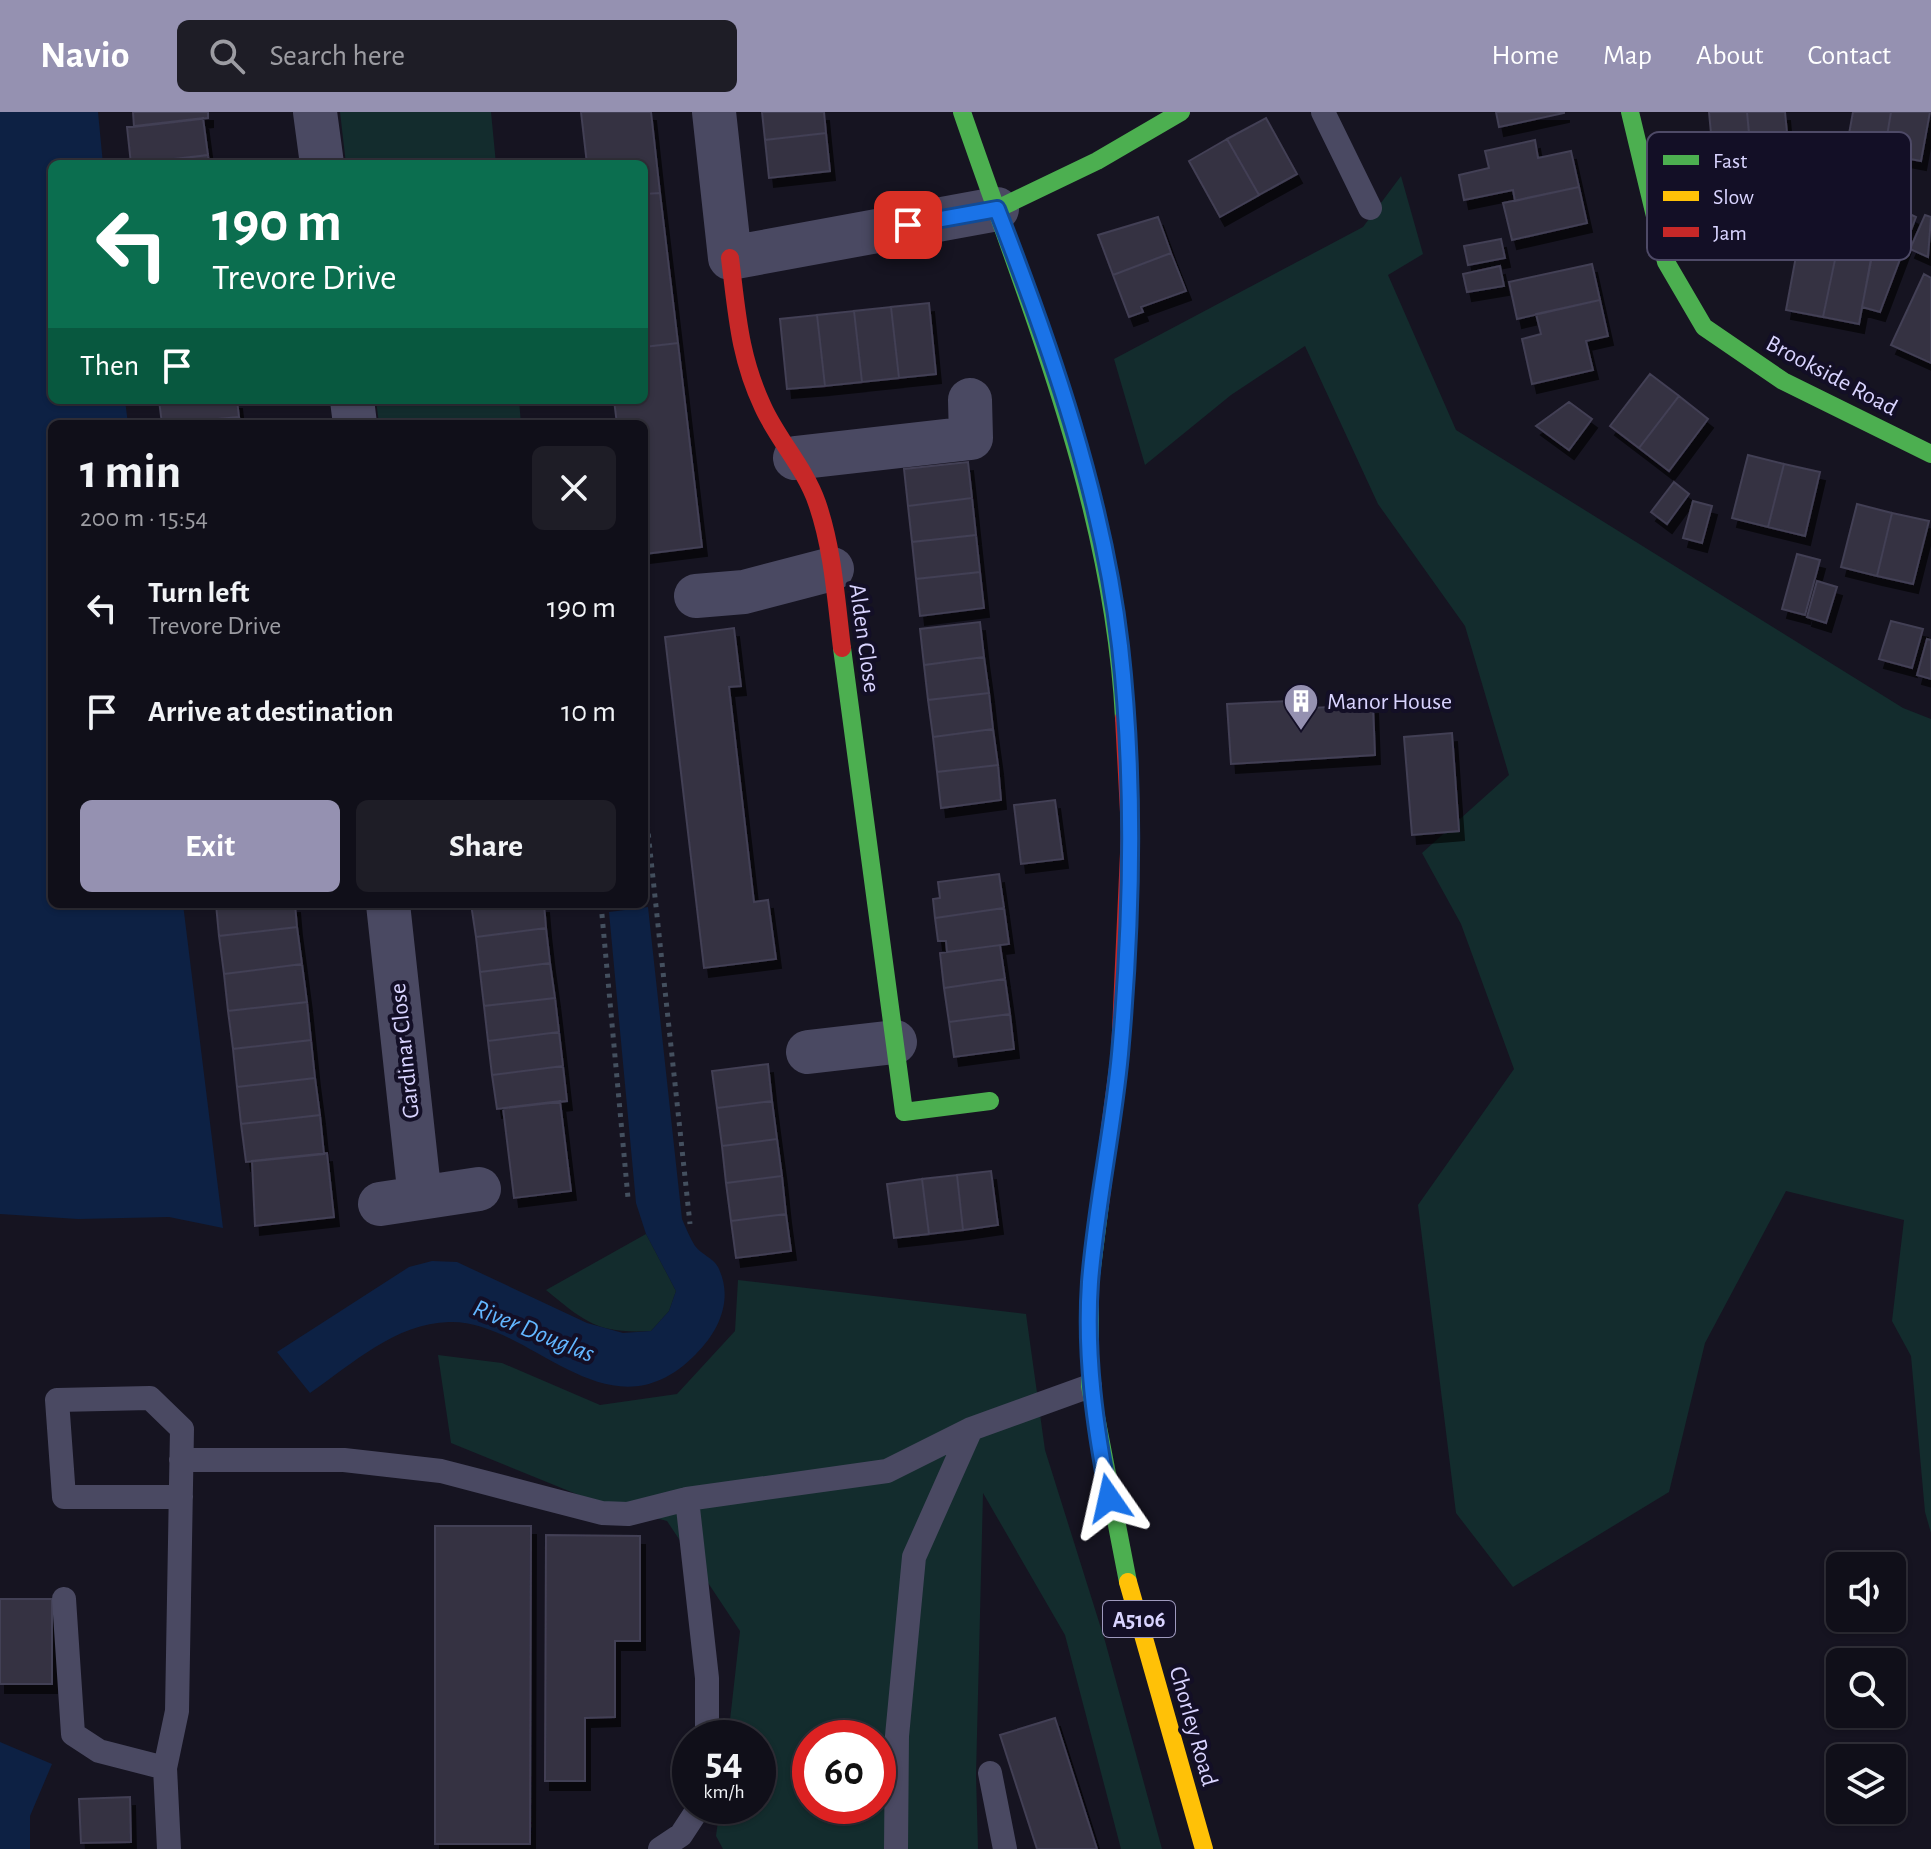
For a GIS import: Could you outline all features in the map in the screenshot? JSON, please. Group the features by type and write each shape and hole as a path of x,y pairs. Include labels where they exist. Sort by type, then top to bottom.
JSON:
{"main road":[{"name":"Chorley Road","path":"962,112 1076,443 1099,531 1120,645 1130,831 1120,1053 1090,1283 1090,1386 1121,1557 1204,1849"},
{"path":"997,209 1097,161 1181,112"},
{"name":"Brookside Road","path":"1630,112 1647,183"},
{"name":"Alden Close","path":"730,258 742,356 764,410 795,458 817,503 832,569 904,1112 990,1101"},
{"name":"Brookside Road","path":"1666,260 1704,327 1783,381 1931,454"}],"street":[{"path":"315,112 321,160"},
{"path":"714,112 730,258 997,209"},
{"path":"795,458 971,438 970,400"},
{"path":"696,596 744,592 832,569"},
{"name":"Gardinar Close","path":"388,908 400,1201 479,1189"},
{"path":"808,1052 895,1042"}],"lane":[{"path":"1323,112 1370,208"},
{"path":"181,1460 344,1460 441,1471 602,1513 628,1514 687,1499 887,1471 971,1429 1090,1386"},
{"path":"169,1849 165,1768 177,1711 181,1497 181,1460 182,1429 150,1398 57,1400 64,1497 181,1497"},
{"path":"896,1849 897,1736 914,1557 971,1429"},
{"path":"687,1499 707,1678 707,1720"},
{"path":"64,1599 73,1734 99,1751 165,1768"},
{"path":"990,1773 1005,1849"},
{"path":"660,1849 681,1835 688,1824"}],"path":[{"path":"648,831 690,1224"},
{"path":"601,908 628,1198"}],"green space":[{"path":"340,112 491,112 496,160 346,160"},
{"path":"1401,176 1423,254 1388,275 1456,430 1903,708 1931,719 1931,1533 1925,1512 1911,1356 1892,1321 1904,1220 1786,1191 1705,1343 1669,1492 1513,1587 1456,1513 1418,1205 1514,1069 1461,924 1422,853 1509,775 1465,626 1378,504 1305,346 1231,395 1145,465 1114,359 1363,227"},
{"path":"376,404 519,404 521,420 378,420"},
{"path":"646,1234 676,1291 669,1311 651,1331 618,1330 593,1324 546,1290"},
{"path":"738,1280 1026,1314 1045,1450 1105,1641 1162,1849 1121,1849 1065,1635 983,1493 976,1775 978,1849 723,1849 716,1836 718,1824 776,1824 776,1720 730,1720 740,1631 667,1521 596,1502 451,1443 438,1355 502,1363 600,1405 677,1394 735,1331"}],"water":[{"path":"0,112 98,112 103,160 48,160 48,404 126,404 128,420 48,420 48,908 183,908 223,1228 169,1217 78,1219 0,1214"},
{"name":"River Douglas","path":"648,907 682,1219 695,1246 718,1267 725,1291 722,1314 711,1335 696,1354 663,1378 632,1387 601,1383 570,1371 510,1338 480,1326 449,1322 430,1324 411,1329 375,1347 310,1393 277,1352 409,1267 432,1261 457,1262 587,1323 623,1333 651,1331 669,1311 676,1291 646,1234 636,1203 609,912"},
{"path":"0,1742 52,1764 30,1816 30,1849 0,1849"}],"building":[{"path":"133,112 208,112 208,118 134,127"},
{"path":"581,112 651,112 660,193 648,194 648,160 587,160"},
{"path":"762,112 824,112 826,133 765,140"},
{"path":"1496,112 1564,112 1564,113 1499,127"},
{"path":"1709,112 1747,112 1749,132 1711,132"},
{"path":"1747,112 1785,112 1787,132 1749,132"},
{"path":"1853,112 1891,112 1888,132 1849,132"},
{"path":"1891,112 1930,112 1921,161 1911,159 1911,132 1888,132"},
{"path":"203,118 208,155 131,160 127,127"},
{"path":"1266,118 1297,174 1259,195 1227,139"},
{"path":"826,133 830,171 769,178 765,140"},
{"path":"1227,139 1259,195 1220,217 1189,161"},
{"path":"1535,140 1538,158 1571,151 1579,187 1515,201 1513,190 1464,200 1459,175 1489,168 1485,151"},
{"path":"208,155 209,160 171,160"},
{"path":"1579,187 1587,223 1512,240 1503,203"},
{"path":"660,193 678,343 648,347 648,194"},
{"path":"1925,215 1931,217 1928,257 1911,247"},
{"path":"1158,217 1171,253 1113,275 1098,235"},
{"path":"1501,239 1505,258 1468,265 1464,246"},
{"path":"1171,253 1186,291 1141,307 1143,312 1129,317 1113,275"},
{"path":"1795,260 1835,260 1823,317 1786,310"},
{"path":"1835,260 1871,260 1859,324 1823,317"},
{"path":"1871,260 1900,260 1880,312 1862,307"},
{"path":"1592,264 1600,300 1517,319 1509,282"},
{"path":"1500,266 1504,286 1467,292 1463,274"},
{"path":"1924,274 1931,278 1931,363 1891,345"},
{"path":"1600,300 1608,336 1586,341 1593,370 1532,384 1522,339 1541,334 1536,314"},
{"path":"929,303 936,374 899,378 891,307"},
{"path":"891,307 899,378 862,382 854,311"},
{"path":"854,311 862,382 825,386 817,315"},
{"path":"817,315 825,386 787,389 780,319"},
{"path":"678,343 702,547 648,554 648,420 616,420 614,404 648,404 648,347"},
{"path":"1650,374 1679,396 1639,448 1610,426"},
{"path":"1679,396 1708,419 1669,471 1639,448"},
{"path":"1569,402 1592,419 1569,450 1536,426"},
{"path":"160,404 237,404 239,417 162,420"},
{"path":"1748,455 1784,464 1768,527 1732,518"},
{"path":"968,462 972,498 908,506 904,469"},
{"path":"1784,464 1820,472 1805,536 1768,527"},
{"path":"1674,482 1689,494 1667,524 1651,512"},
{"path":"972,498 976,535 912,542 908,506"},
{"path":"1693,501 1712,506 1702,543 1683,538"},
{"path":"1857,504 1892,513 1877,576 1841,567"},
{"path":"1892,513 1929,521 1913,584 1877,576"},
{"path":"976,535 980,572 916,579 912,542"},
{"path":"1797,554 1820,560 1805,615 1782,609"},
{"path":"980,572 984,608 920,616 916,579"},
{"path":"1817,581 1837,587 1826,623 1807,617"},
{"path":"1891,621 1923,629 1912,668 1879,659"},
{"path":"980,622 984,657 924,665 920,629"},
{"path":"734,628 741,686 729,687 754,902 768,900 776,959 704,968 665,637"},
{"path":"1927,639 1931,640 1931,679 1917,675"},
{"path":"984,657 989,693 928,700 924,665"},
{"path":"989,693 993,729 933,737 928,700"},
{"name":"Manor House","path":"1288,701 1289,709 1373,705 1375,755 1231,764 1227,704"},
{"path":"993,729 998,765 937,772 933,737"},
{"path":"1452,733 1459,831 1412,835 1404,737"},
{"path":"998,765 1001,800 941,808 937,772"},
{"path":"1055,800 1063,859 1021,864 1014,805"},
{"path":"999,874 1004,908 935,918 933,899 940,898 938,882"},
{"path":"216,908 295,908 297,927 219,936"},
{"path":"472,908 544,908 546,928 476,937"},
{"path":"1004,908 1009,944 947,952 946,941 938,941 935,918"},
{"path":"297,927 302,964 224,974 219,936"},
{"path":"546,928 550,963 480,972 476,937"},
{"path":"1000,945 1005,979 944,988 940,953"},
{"path":"550,963 555,998 484,1006 480,972"},
{"path":"302,964 307,1002 228,1011 224,974"},
{"path":"1005,979 1010,1014 949,1022 944,988"},
{"path":"555,998 559,1032 488,1041 484,1006"},
{"path":"307,1002 311,1040 233,1049 228,1011"},
{"path":"1010,1014 1014,1049 954,1057 949,1022"},
{"path":"559,1032 563,1066 492,1075 488,1041"},
{"path":"311,1040 315,1078 237,1087 233,1049"},
{"path":"768,1064 772,1101 717,1108 712,1071"},
{"path":"563,1066 567,1101 497,1109 492,1075"},
{"path":"315,1078 320,1115 241,1124 237,1087"},
{"path":"560,1101 571,1191 514,1198 503,1108"},
{"path":"772,1101 777,1139 722,1146 717,1108"},
{"path":"320,1115 324,1154 246,1162 241,1124"},
{"path":"777,1139 782,1176 726,1183 722,1146"},
{"path":"327,1153 334,1217 255,1226 252,1161"},
{"path":"991,1171 998,1225 963,1230 957,1175"},
{"path":"957,1175 963,1230 929,1234 922,1179"},
{"path":"782,1176 786,1214 731,1221 726,1183"},
{"path":"922,1179 929,1234 894,1238 887,1184"},
{"path":"786,1214 791,1251 736,1258 731,1221"},
{"path":"435,1526 531,1526 530,1844 435,1844"},
{"path":"546,1535 640,1536 640,1641 615,1641 615,1717 585,1718 585,1781 545,1781"},
{"path":"0,1599 52,1599 52,1684 0,1684"},
{"path":"1055,1718 1097,1849 1037,1849 1000,1735"},
{"path":"130,1797 131,1842 81,1843 79,1799"}],"traffic: fast":[{"path":"962,112 1040,335 1086,485 1104,562 1117,639 1124,718"},
{"path":"997,209 1097,161 1181,112"},
{"path":"1630,112 1647,183"},
{"path":"1666,260 1704,327 1783,381 1931,454"},
{"path":"842,648 904,1112 990,1101"},
{"path":"1100,1204 1090,1283 1090,1386 1128,1582"}],"traffic: slow":[{"path":"1128,1582 1204,1849"}],"traffic: jam":[{"path":"730,258 740,334 755,388 769,419 806,478 822,520 842,648"},
{"path":"1100,1204 1120,1053 1130,831 1124,718"}],"place":[{"name":"Manor House","path":"1301,732"}],"route":[{"path":"908,225 997,209 1076,443 1099,531 1120,645 1130,831 1120,1053 1090,1283 1090,1386 1109,1498"}]}
